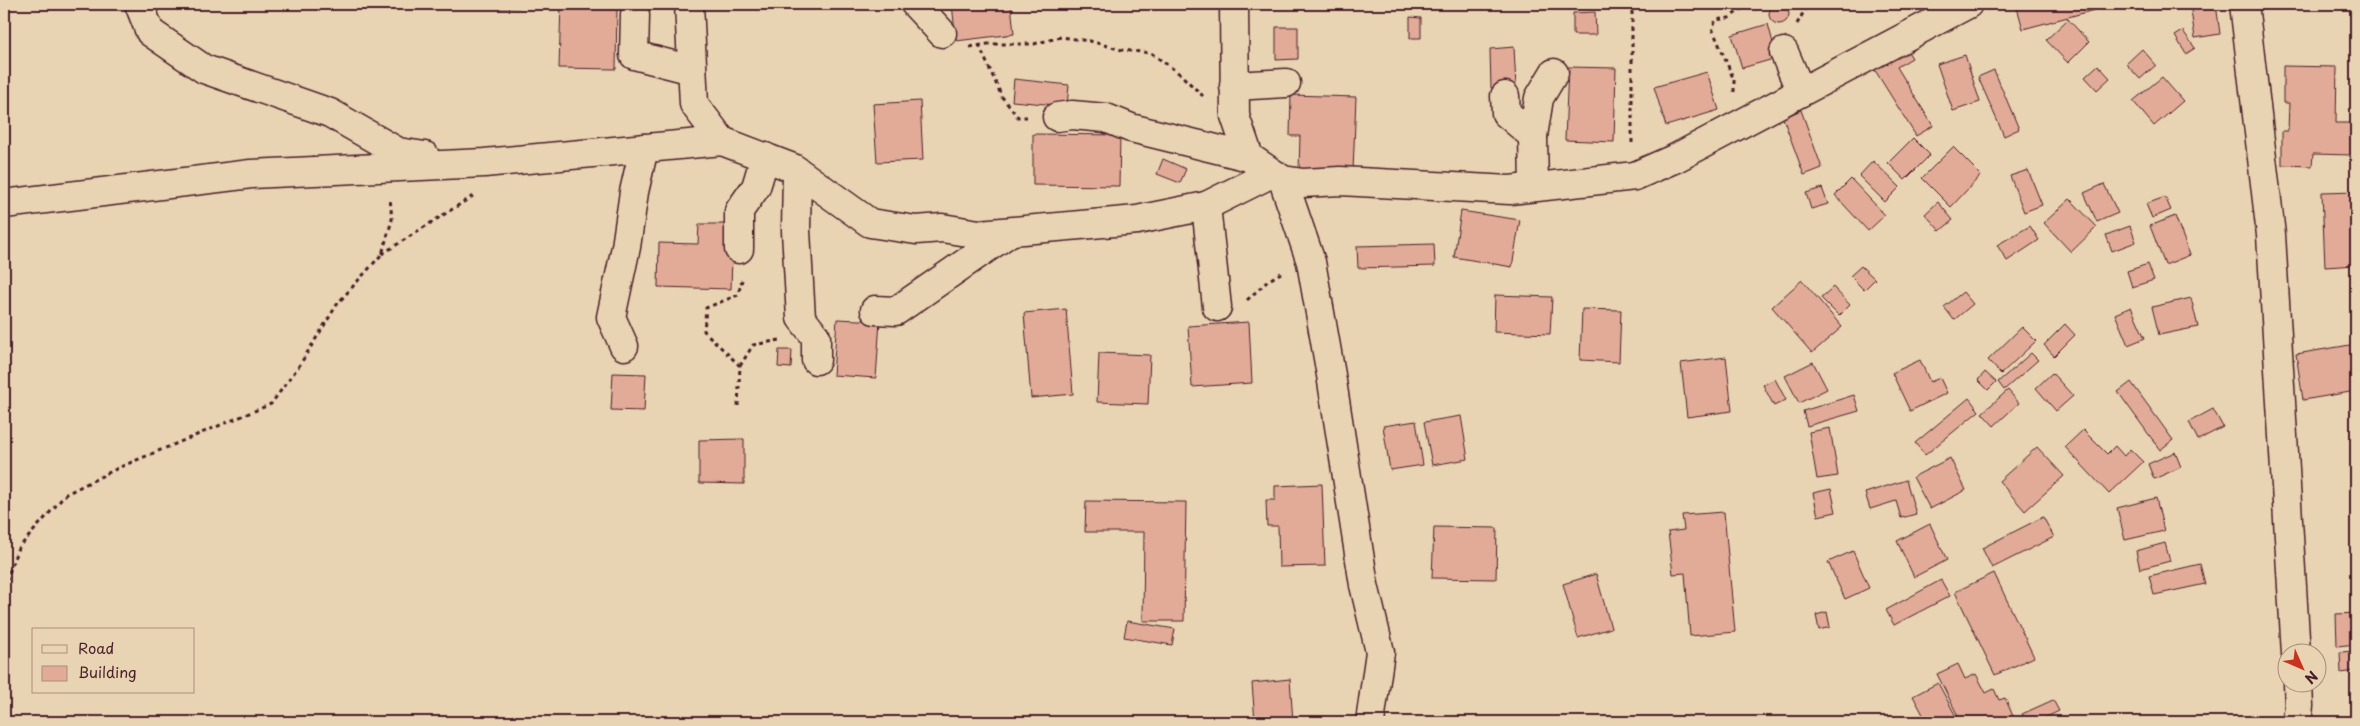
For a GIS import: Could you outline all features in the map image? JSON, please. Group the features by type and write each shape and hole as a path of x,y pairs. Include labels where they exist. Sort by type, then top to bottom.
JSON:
{"street":[{"path":"140,4 150,32 204,69 330,113 398,152 484,163"},
{"path":"689,4 694,104 722,141"},
{"path":"915,4 942,33"},
{"path":"1234,4 1235,116 1249,158"},
{"path":"1056,117 1072,115 1106,118 1131,128 1249,158 1277,176 1303,183 1340,181 1510,190 1635,176 1676,158 1743,124 1968,4"},
{"path":"2244,4 2271,236 2295,644"},
{"path":"634,15 634,55 692,70"},
{"path":"1784,52 1801,92"},
{"path":"1534,187 1533,136 1539,98 1554,73"},
{"path":"1234,86 1286,83"},
{"path":"1505,96 1506,113 1533,136"},
{"path":"4,204 251,174 484,163 722,141 797,171 870,223 916,230 942,228 979,234 1137,220 1206,206 1277,176"},
{"path":"624,346 611,317 644,148"},
{"path":"739,250 740,211 756,188 765,157"},
{"path":"797,171 796,231 802,318 816,337 816,360"},
{"path":"1277,176 1311,262 1364,585 1380,652 1370,722"},
{"path":"1206,206 1217,307"},
{"path":"874,310 896,311 1011,231"},
{"path":"2297,722 2298,694"}],"path":[{"path":"1632,4 1630,127 1635,176"},
{"path":"1743,124 1733,97 1734,80 1712,28 1716,20 1729,18 1748,4"},
{"path":"1800,4 1805,9"},
{"path":"942,33 954,50 979,45 1034,44 1061,38 1090,41 1122,50 1151,53 1180,74 1215,106 1235,116"},
{"path":"979,45 1002,97 1018,117 1056,117"},
{"path":"382,254 392,220 386,167"},
{"path":"4,588 17,550 66,494 120,467 271,404 299,366 338,303 382,254 477,194"},
{"path":"739,250 742,262 742,283 738,295 706,308 704,331 740,366"},
{"path":"1217,307 1247,300 1269,280 1311,262"},
{"path":"738,406 740,366 753,346 790,337 802,318"}],"building":[{"path":"499,4 520,4 520,7 499,8"},
{"path":"561,4 617,4 616,69 559,68"},
{"path":"952,4 1011,4 1014,34 956,41"},
{"path":"1779,4 1786,7 1789,14 1786,21 1779,24 1772,21 1769,14 1772,7"},
{"path":"2016,4 2117,4 2023,29"},
{"path":"2190,4 2216,4 2220,34 2195,38"},
{"path":"1595,12 1596,35 1573,35 1573,13"},
{"path":"1410,17 1421,18 1421,38 1410,38"},
{"path":"2068,19 2089,42 2068,63 2046,40"},
{"path":"1768,24 1777,58 1742,68 1732,35"},
{"path":"1276,27 1298,27 1298,59 1276,60"},
{"path":"2183,31 2195,48 2186,54 2175,36"},
{"path":"1514,47 1516,87 1491,88 1490,49"},
{"path":"1905,47 1912,58 1897,67 1933,126 1916,136 1873,67"},
{"path":"2142,49 2156,65 2140,79 2126,64"},
{"path":"1965,55 1980,102 1953,111 1937,64"},
{"path":"2098,65 2110,78 2097,90 2085,77"},
{"path":"2283,66 2337,67 2336,123 2354,123 2353,155 2313,154 2312,166 2282,165 2282,131 2288,131 2289,103 2283,103"},
{"path":"1568,67 1616,68 1614,142 1565,140"},
{"path":"1994,70 2019,129 2004,136 1978,77"},
{"path":"1707,72 1719,110 1666,126 1654,87"},
{"path":"2162,77 2183,101 2154,126 2133,101"},
{"path":"1014,79 1069,85 1067,106 1012,101"},
{"path":"1291,95 1356,97 1353,171 1299,170 1300,136 1290,136"},
{"path":"920,101 923,160 877,162 873,104"},
{"path":"1801,110 1822,168 1804,175 1783,118"},
{"path":"1033,134 1120,135 1119,186 1033,185"},
{"path":"1913,138 1930,155 1905,180 1888,163"},
{"path":"1953,147 1981,175 1951,207 1922,178"},
{"path":"1163,159 1186,169 1180,183 1157,174"},
{"path":"1873,161 1900,187 1885,202 1859,176"},
{"path":"2028,170 2042,205 2024,212 2010,176"},
{"path":"1851,179 1885,215 1868,231 1835,195"},
{"path":"2104,184 2118,213 2097,222 2084,193"},
{"path":"1822,188 1828,204 1811,209 1806,193"},
{"path":"2356,191 2356,265 2325,267 2322,192"},
{"path":"2165,197 2171,210 2152,218 2146,204"},
{"path":"2070,199 2097,227 2071,252 2044,223"},
{"path":"1938,202 1953,220 1940,231 1925,214"},
{"path":"1461,211 1520,220 1512,267 1454,257"},
{"path":"2175,216 2190,255 2165,265 2150,226"},
{"path":"699,224 733,224 731,289 658,287 659,243 698,244"},
{"path":"2030,226 2039,240 2007,261 1997,245"},
{"path":"2130,226 2136,242 2112,251 2106,235"},
{"path":"1434,244 1435,266 1358,268 1357,246"},
{"path":"2148,264 2154,280 2132,287 2127,271"},
{"path":"1861,266 1875,279 1864,290 1850,276"},
{"path":"1802,280 1842,327 1812,353 1772,307"},
{"path":"1833,287 1850,305 1839,316 1821,298"},
{"path":"1963,292 1973,304 1954,320 1944,307"},
{"path":"1495,295 1552,297 1550,334 1494,332"},
{"path":"2191,298 2198,327 2159,335 2152,307"},
{"path":"2131,307 2145,338 2128,345 2115,314"},
{"path":"1066,309 1073,394 1031,398 1024,313"},
{"path":"1582,309 1621,310 1619,362 1580,360"},
{"path":"837,319 880,321 876,378 833,375"},
{"path":"1249,322 1252,383 1192,387 1188,326"},
{"path":"2065,324 2075,335 2054,356 2044,345"},
{"path":"2022,327 2036,341 2001,374 1988,360"},
{"path":"2356,344 2356,391 2303,400 2296,354"},
{"path":"779,350 792,350 791,368 778,367"},
{"path":"1099,353 1150,355 1148,404 1097,402"},
{"path":"2031,353 2038,360 2004,390 1998,382"},
{"path":"1726,357 1732,411 1687,417 1681,363"},
{"path":"1920,360 1930,382 1940,378 1947,393 1910,411 1892,373"},
{"path":"1813,362 1827,389 1799,403 1785,376"},
{"path":"1985,372 1996,382 1988,390 1978,380"},
{"path":"613,373 646,374 644,411 611,410"},
{"path":"2052,373 2073,396 2056,411 2036,388"},
{"path":"1775,379 1786,400 1774,406 1763,385"},
{"path":"2131,382 2173,440 2160,450 2118,392"},
{"path":"2008,390 2019,403 1994,426 1982,413"},
{"path":"1854,395 1859,411 1807,426 1803,411"},
{"path":"1969,398 1979,411 1925,455 1915,443"},
{"path":"2213,409 2223,427 2198,440 2189,422"},
{"path":"1461,416 1468,459 1432,465 1424,422"},
{"path":"1416,421 1423,465 1390,470 1383,426"},
{"path":"1830,428 1838,476 1817,479 1809,432"},
{"path":"2083,430 2107,454 2115,446 2124,456 2130,449 2143,462 2109,494 2065,447"},
{"path":"744,439 744,484 699,483 699,440"},
{"path":"2037,447 2064,476 2025,511 1999,481"},
{"path":"2175,452 2181,467 2154,479 2148,464"},
{"path":"1950,458 1966,490 1930,509 1913,477"},
{"path":"1906,480 1916,514 1901,518 1896,501 1870,509 1865,493"},
{"path":"1322,484 1325,566 1279,567 1278,526 1267,526 1266,500 1275,500 1275,486"},
{"path":"1831,489 1836,512 1818,516 1813,493"},
{"path":"2156,498 2164,531 2125,540 2117,508"},
{"path":"1086,501 1186,502 1184,621 1143,621 1144,532 1085,532"},
{"path":"1724,512 1735,632 1690,636 1685,573 1673,574 1668,532 1684,530 1682,515"},
{"path":"2043,517 2054,537 1992,568 1982,548"},
{"path":"1930,524 1947,560 1914,577 1897,541"},
{"path":"1434,527 1497,528 1496,579 1432,578"},
{"path":"2165,543 2170,561 2140,569 2136,551"},
{"path":"1853,551 1869,588 1845,599 1828,562"},
{"path":"2200,564 2205,584 2154,595 2149,576"},
{"path":"1994,573 2034,657 1995,675 1955,592"},
{"path":"1596,574 1611,628 1578,638 1563,584"},
{"path":"1941,580 1950,596 1894,625 1886,610"},
{"path":"1827,612 1830,627 1819,630 1816,615"},
{"path":"2356,613 2356,644 2337,646 2336,614"},
{"path":"1127,621 1175,629 1172,645 1124,637"},
{"path":"2356,651 2356,671 2341,673 2340,652"},
{"path":"1958,664 1965,679 1976,674 1986,693 1994,689 1999,700 2005,698 2013,716 2000,722 1961,722 1937,674"},
{"path":"1290,679 1293,722 1255,722 1252,683"},
{"path":"1938,683 1959,722 1927,722 1913,696"},
{"path":"2053,700 2059,711 2036,722 2026,722 2022,714"},
{"path":"2356,716 2356,722 2349,722 2349,717"}]}
